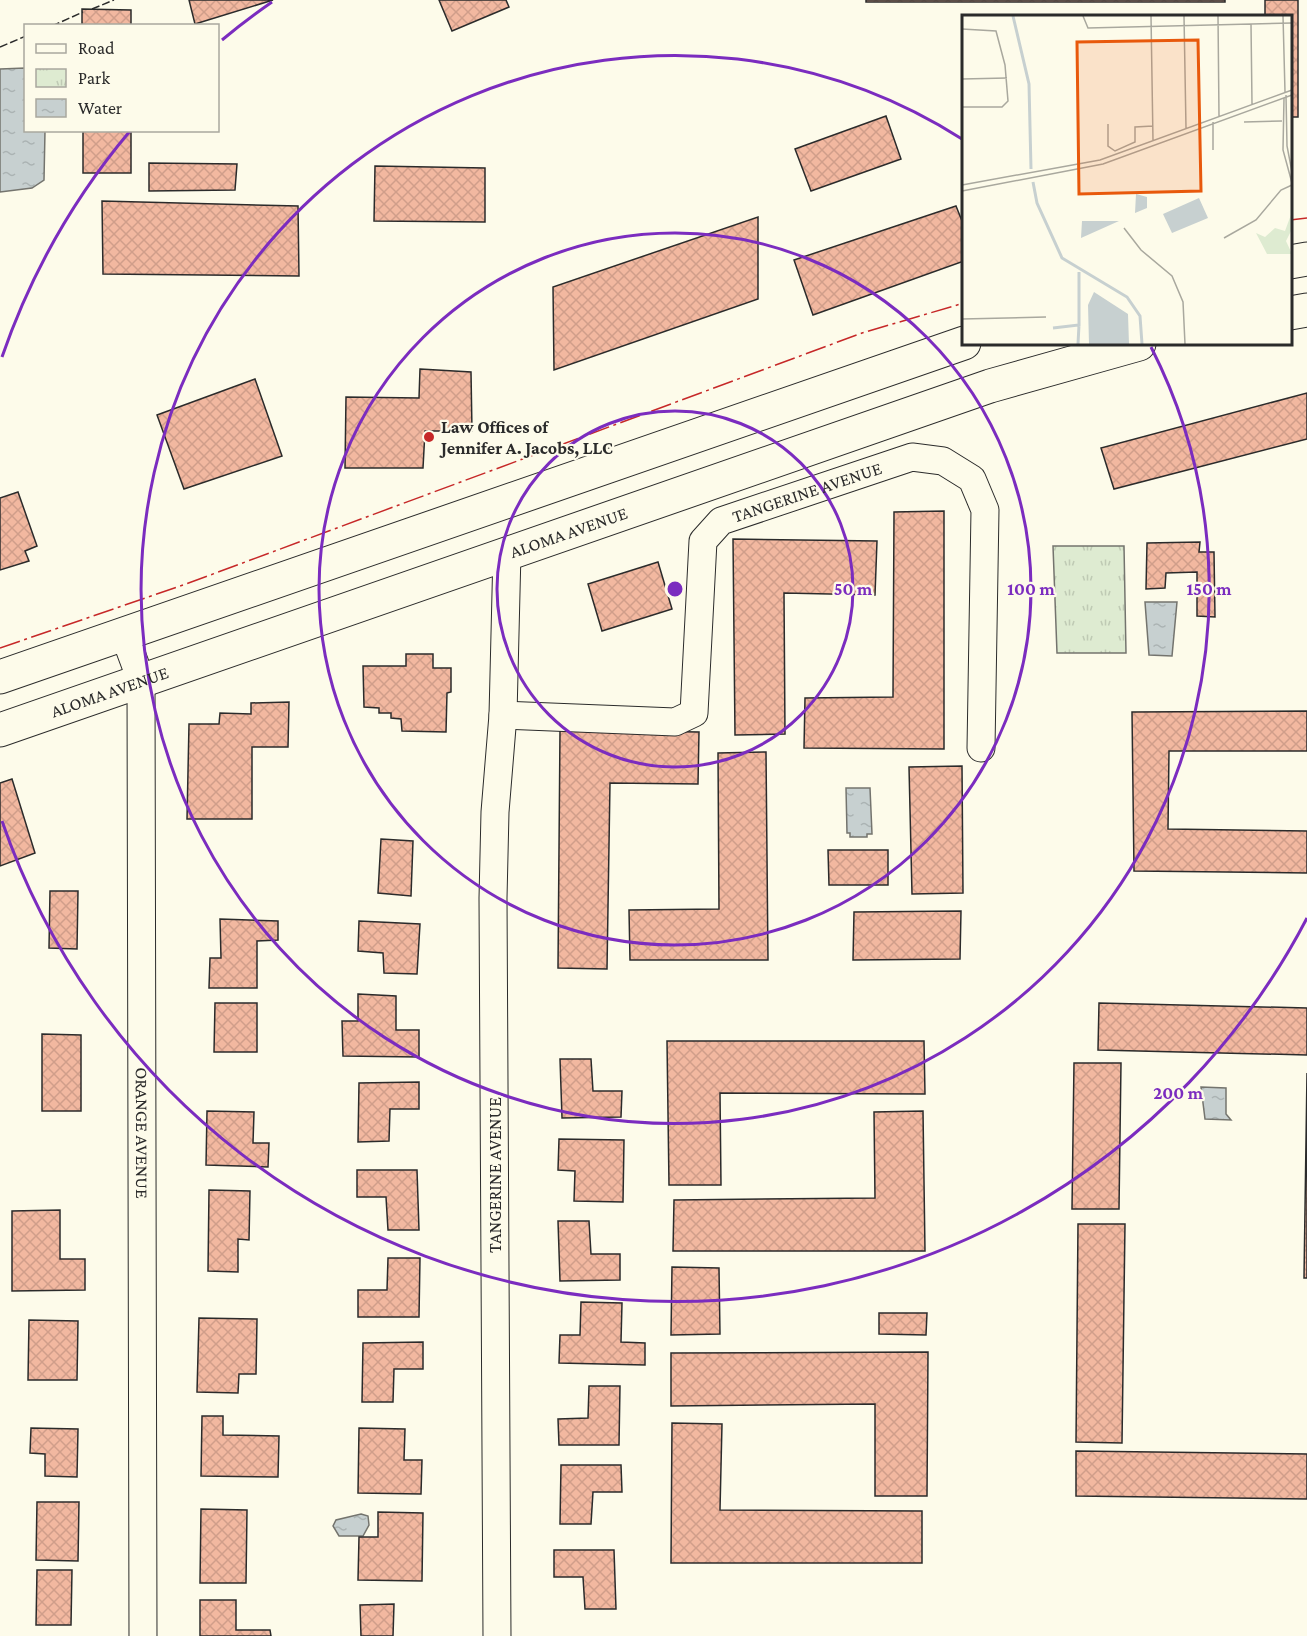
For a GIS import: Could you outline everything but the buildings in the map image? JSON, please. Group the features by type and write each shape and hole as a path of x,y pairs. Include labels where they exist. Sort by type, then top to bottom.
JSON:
{"main road":[{"path":"1292,262 1307,259"},
{"path":"1292,313 1307,310"},
{"path":"0,677 699,432 962,343"},
{"name":"ALOMA AVENUE","path":"0,730 507,552 1014,378 1135,345"},
{"path":"795,453 828,420 852,381"},
{"path":"507,552 519,526 536,509 667,464 688,452 699,432"}],"street":[{"name":"TANGERINE AVENUE","path":"503,715 675,722 694,713 703,541 721,521 912,457 943,461 972,479 984,510 981,748"},
{"name":"TANGERINE AVENUE","path":"497,1636 493,898 495,812 503,715 507,552"},
{"name":"ORANGE AVENUE","path":"124,634 141,681 143,1636"}],"green space":[{"path":"1053,546 1124,546 1126,653 1057,653"}],"water":[{"path":"24,68 24,132 45,132 44,180 32,188 0,192 0,69"},
{"path":"1145,602 1177,602 1172,656 1149,655"},
{"path":"846,788 870,788 872,834 867,834 867,837 850,837 850,833 847,833"},
{"path":"1201,1087 1226,1088 1226,1114 1231,1120 1205,1119"},
{"path":"361,1514 368,1516 369,1525 363,1536 339,1536 333,1526 336,1520"}],"fence":[{"path":"92,9 114,0"},
{"path":"56,24 83,12"},
{"path":"0,47 24,37"}],"power":[{"path":"1292,220 1307,218"},
{"path":"0,648 186,584 862,333 962,304"}],"place":[{"name":"Law Offices of Jennifer A. Jacobs, LLC","path":"429,437"}]}
